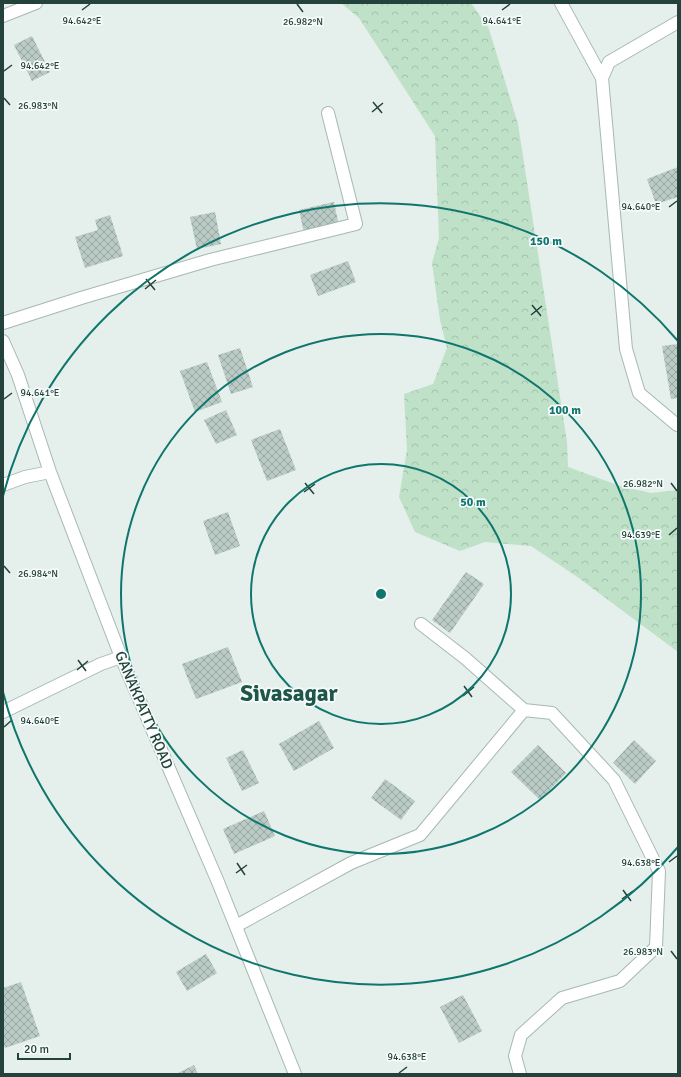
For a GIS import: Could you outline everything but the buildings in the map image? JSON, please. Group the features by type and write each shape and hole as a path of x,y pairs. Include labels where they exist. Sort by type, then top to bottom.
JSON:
{"street":[{"path":"3,16 36,3"},
{"path":"561,3 602,78 626,349 639,393 677,426 678,425"},
{"path":"602,78 609,62 678,22"},
{"path":"3,322 210,260 356,224 328,113"},
{"name":"GANAKPATTY ROAD","path":"3,341 18,375 50,472 121,657 218,882 295,1074"},
{"path":"3,485 25,477 50,472"},
{"path":"421,624 465,658 524,710 552,713 614,780 659,871 656,947 620,981 562,998 521,1035 515,1056 520,1074"},
{"path":"3,712 101,664 121,657"},
{"path":"236,926 351,863 420,835 524,710"}],"green space":[{"path":"341,3 471,3 489,29 518,124 567,442 568,467 623,487 651,493 678,490 678,652 576,576 531,546 485,542 460,551 415,532 399,497 407,450 404,394 433,384 447,348 440,320 432,263 439,238 435,136 359,18"}],"district":[{"name":"Sivasagar","path":"289,693"}]}
